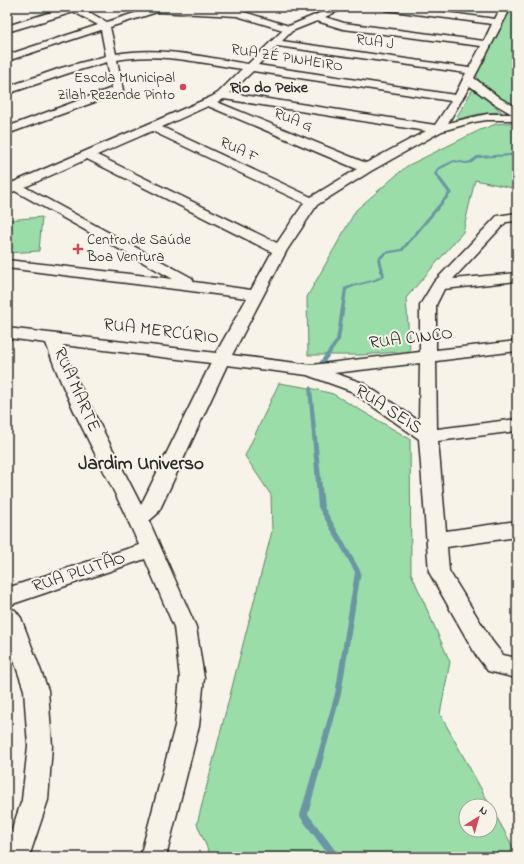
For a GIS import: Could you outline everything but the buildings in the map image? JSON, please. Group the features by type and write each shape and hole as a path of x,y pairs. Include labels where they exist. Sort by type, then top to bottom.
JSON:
{"street":[{"path":"238,13 255,7"},
{"path":"12,188 153,127 222,95 288,29 342,7"},
{"path":"385,7 498,22"},
{"path":"438,129 458,99 506,7"},
{"path":"7,29 76,8 106,26 118,90 7,131"},
{"path":"7,58 159,8 238,13 288,29"},
{"path":"315,17 344,26 486,44"},
{"name":"RUA J","path":"274,43 470,75"},
{"name":"RUA ZÉ PINHEIRO","path":"7,91 112,57 147,53 164,54 458,99"},
{"path":"470,75 497,101 517,112"},
{"path":"222,95 438,129"},
{"name":"RUA G","path":"207,102 367,168"},
{"path":"138,519 150,509 221,360 280,250 312,202 367,168 438,129 487,117 517,117"},
{"name":"RUA F","path":"153,127 312,202"},
{"path":"88,155 280,250"},
{"path":"12,188 194,286"},
{"path":"506,665 484,648 439,572 428,436 428,305 439,285 502,219 517,218"},
{"path":"7,264 194,286 256,295"},
{"path":"439,285 517,277"},
{"name":"RUA MERCÚRIO","path":"7,333 309,370"},
{"name":"RUA MARTE","path":"53,339 64,370 138,519 185,628 192,678 187,726 153,857"},
{"name":"RUA CINCO","path":"309,370 517,346"},
{"name":"RUA SEIS","path":"309,370 357,387 428,436 517,425"},
{"path":"437,540 517,529"},
{"name":"RUA PLUTÃO","path":"7,597 152,549"},
{"path":"7,617 13,625 36,690 40,746 35,800 16,857"}],"green space":[{"path":"510,7 517,7 517,111 488,91 476,75"},
{"path":"473,89 502,112 479,114 455,120"},
{"path":"517,122 517,189 475,180 463,232 406,298 410,351 361,355 308,355 307,297 356,210 407,166 480,130 496,124"},
{"path":"42,217 39,251 7,253 7,220"},
{"path":"279,383 310,388 333,394 410,439 411,573 450,662 440,714 486,798 458,798 458,838 498,838 498,820 513,847 517,848 517,857 211,857 197,824 272,531 271,495 245,456"}],"waterway":[{"path":"321,364 338,340 345,289 350,286 374,281 383,276 379,259 385,253 402,250 450,193 436,174 438,169 454,161 466,163 471,162 477,157 511,155 517,152"},
{"path":"310,388 321,507 358,572 338,694 304,815 335,857"}],"place":[{"name":"Escola Municipal Zilah Rezende Pinto","path":"183,87"},
{"name":"Centro de Saúde Boa Ventura","path":"78,249"}],"district":[{"name":"Rio do Peixe","path":"269,88"},
{"name":"Jardim Universo","path":"141,464"}]}
